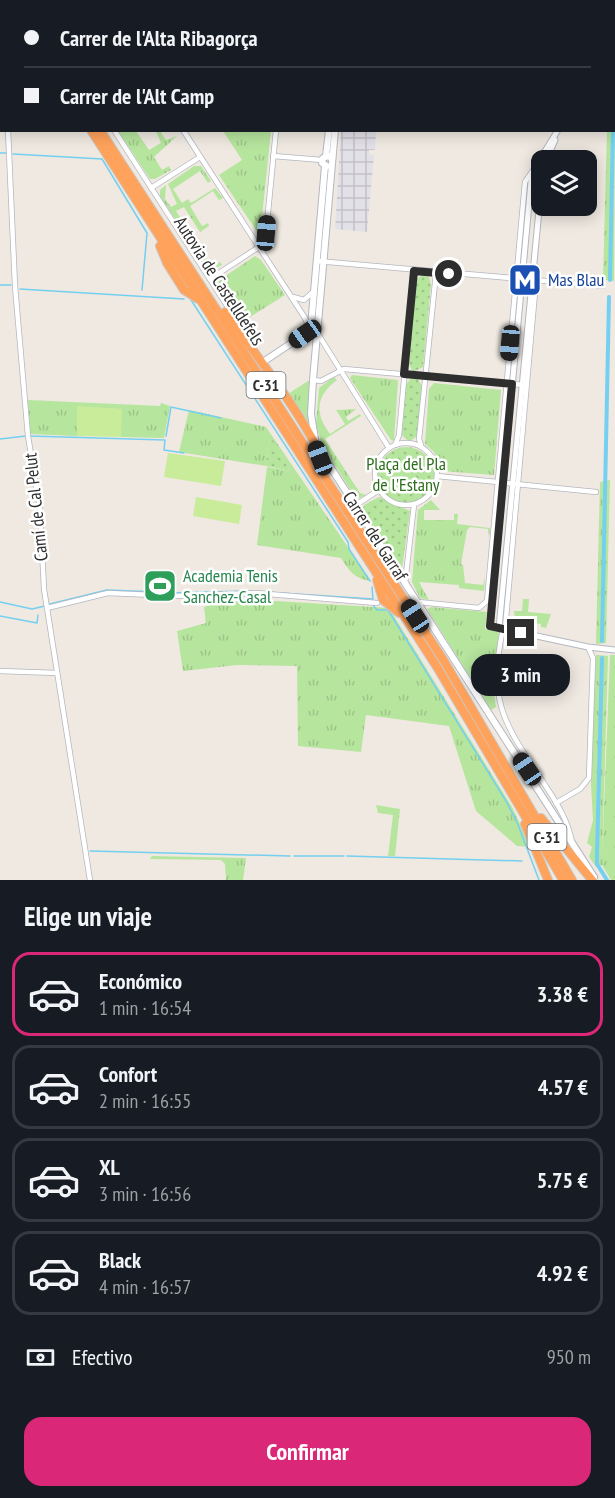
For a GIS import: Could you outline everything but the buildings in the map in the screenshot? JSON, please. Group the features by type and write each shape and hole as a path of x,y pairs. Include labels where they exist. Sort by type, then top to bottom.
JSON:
{"highway":[{"name":"Autovia de Castelldefels","path":"93,132 138,203 166,263 184,290 203,303 442,675 563,880"},
{"name":"Autovia de Castelldefels","path":"101,132 444,661 572,880"},
{"path":"191,268 209,288 248,347 263,362 314,437 342,503"},
{"path":"373,568 382,599 403,616"},
{"path":"381,591 380,600 377,603 389,605"},
{"path":"522,793 594,880"},
{"path":"521,806 525,825 548,880"}],"main road":[{"path":"314,437 313,380 318,334 320,262 329,132"},
{"path":"327,161 334,132"},
{"path":"263,362 309,330 320,262"},
{"name":"Carrer del Garraf","path":"314,437 328,464 546,800 594,880"},
{"path":"546,800 556,803"}],"street":[{"name":"Camí de Cal Pelut","path":"8,132 15,288 28,436 40,509 47,608 90,880"},
{"path":"115,132 263,362"},
{"path":"184,132 308,324 309,330"},
{"path":"210,279 265,243 276,132"},
{"path":"549,150 559,132"},
{"path":"273,156 327,161"},
{"path":"151,188 200,157"},
{"path":"531,182 519,280 490,626 588,648 615,650"},
{"path":"539,216 496,678 500,710 509,729 570,826 573,844"},
{"path":"320,262 603,286"},
{"path":"395,445 399,435 414,271"},
{"path":"423,448 409,443 395,445 389,448 376,465 376,481 379,490 396,504 414,505 431,494 438,476 432,457 423,448 419,439 435,273"},
{"path":"289,294 304,300 315,290"},
{"path":"318,334 338,370 389,448"},
{"path":"313,392 321,381 338,370 524,385"},
{"path":"313,380 321,381"},
{"path":"438,476 597,492"},
{"path":"417,602 481,608 486,604 501,483"},
{"path":"356,505 379,490"},
{"path":"405,583 414,505"},
{"path":"47,608 108,593 176,596 256,593 377,603"},
{"path":"588,648 593,658"},
{"path":"556,803 580,789 589,778 593,658 598,648"},
{"path":"0,671 57,673"}],"shaded area":[{"path":"341,132 376,132 375,150 369,150 369,154 374,155 367,232 335,229"}],"green space":[{"path":"119,132 137,132 149,150 161,143 156,132 162,132 166,140 177,136 154,157 162,170 169,166 171,170 155,179 150,179"},
{"path":"224,132 271,132 260,236 219,175 242,160"},
{"path":"607,132 615,132 614,281 603,280"},
{"path":"194,166 201,166 211,181 208,183 200,171 173,189 182,203 188,199 191,203 215,188 223,198 219,200 213,191 190,206 202,226 208,223 209,226 200,232 184,207 176,211 212,267 220,262 222,265 211,270 208,269 160,196 160,190 166,185 165,199 171,207 177,204 168,184"},
{"path":"255,256 261,260 285,295 242,322 218,281"},
{"path":"423,274 429,277 431,285 423,367 413,372 409,364 416,280"},
{"path":"352,375 398,380 394,441 391,440 350,378"},
{"path":"334,377 337,380 321,399 320,412 325,427 330,434 345,424 336,410 356,409 346,417 348,421 360,414 361,416 325,439 360,493 366,495 360,498 355,497 322,445 316,424 319,388"},
{"path":"417,378 422,386 417,436 409,442 402,435 406,385 410,379"},
{"path":"308,381 311,384 309,426 288,394"},
{"path":"434,383 501,390 494,475 442,471 434,452 425,444 429,389"},
{"path":"28,400 160,406 161,403 170,406 164,438 121,437 121,409 77,407 77,436 30,434"},
{"path":"77,406 122,409 121,437 77,436"},
{"path":"189,410 266,427 371,581 353,574 341,558 257,545 267,467 291,471 270,437 266,466 179,452"},
{"path":"270,436 291,471 266,466"},
{"name":"Plaça del Pla de l'Estany","path":"406,447 426,455 434,475 426,495 406,503 386,495 378,475 386,455"},
{"path":"168,453 225,461 221,486 164,477"},
{"path":"610,480 606,643 596,644 600,482"},
{"path":"196,497 242,505 239,524 193,516"},
{"path":"379,497 410,511 402,569 397,566 362,512 364,505"},
{"path":"431,500 440,510 424,510 424,520 454,520 454,514 458,514 457,524 490,528 489,538 488,529 470,527 467,530 461,564 465,583 483,585 485,577 484,591 459,588 459,585 419,582 429,600 420,598 412,582 418,510"},
{"path":"523,599 529,599 528,612 551,614 546,628 541,627 541,624 515,620 514,611 522,611"},
{"path":"221,601 276,601 389,608 512,807 531,847 517,846 476,811 449,726 366,715 361,752 298,746 297,666 237,665 183,671 177,631 206,623 204,607"},
{"path":"431,607 487,612 485,629 499,632 493,688 496,707 491,710 427,609"},
{"path":"596,655 608,656 602,859 610,655 615,655 615,880 611,880 602,865 596,867 589,857 592,847 587,843 593,820 591,785"},
{"path":"376,805 400,809 395,856 388,856 393,815 378,813"},
{"path":"152,856 246,858 243,880 226,880 225,864 221,860 150,859"}],"waterway":[{"path":"610,280 613,132"},
{"path":"0,153 8,153"},
{"path":"13,154 102,159 147,233 142,290"},
{"path":"0,285 11,285"},
{"path":"20,289 184,299"},
{"path":"602,641 609,297"},
{"path":"191,300 348,542 349,549 370,581"},
{"path":"166,436 171,407 221,418"},
{"path":"0,439 26,436"},
{"path":"29,436 165,440 164,450 184,453"},
{"path":"166,593 249,591 373,599 372,587"},
{"path":"50,604 107,590 158,592"},
{"path":"0,602 32,609 45,606"},
{"path":"373,605 377,610 388,610 506,801 517,822 539,880"},
{"path":"0,616 37,623 38,615"},
{"path":"602,658 597,864 607,880"},
{"path":"90,851 290,856"},
{"path":"294,856 344,856"},
{"path":"347,856 522,861"}],"place":[{"name":"Mas Blau","path":"525,280"},
{"name":"Academia Tenis Sanchez-Casal","path":"160,586"}],"route":[{"path":"449,274 414,271 404,374 512,384 490,626 521,633"}]}
